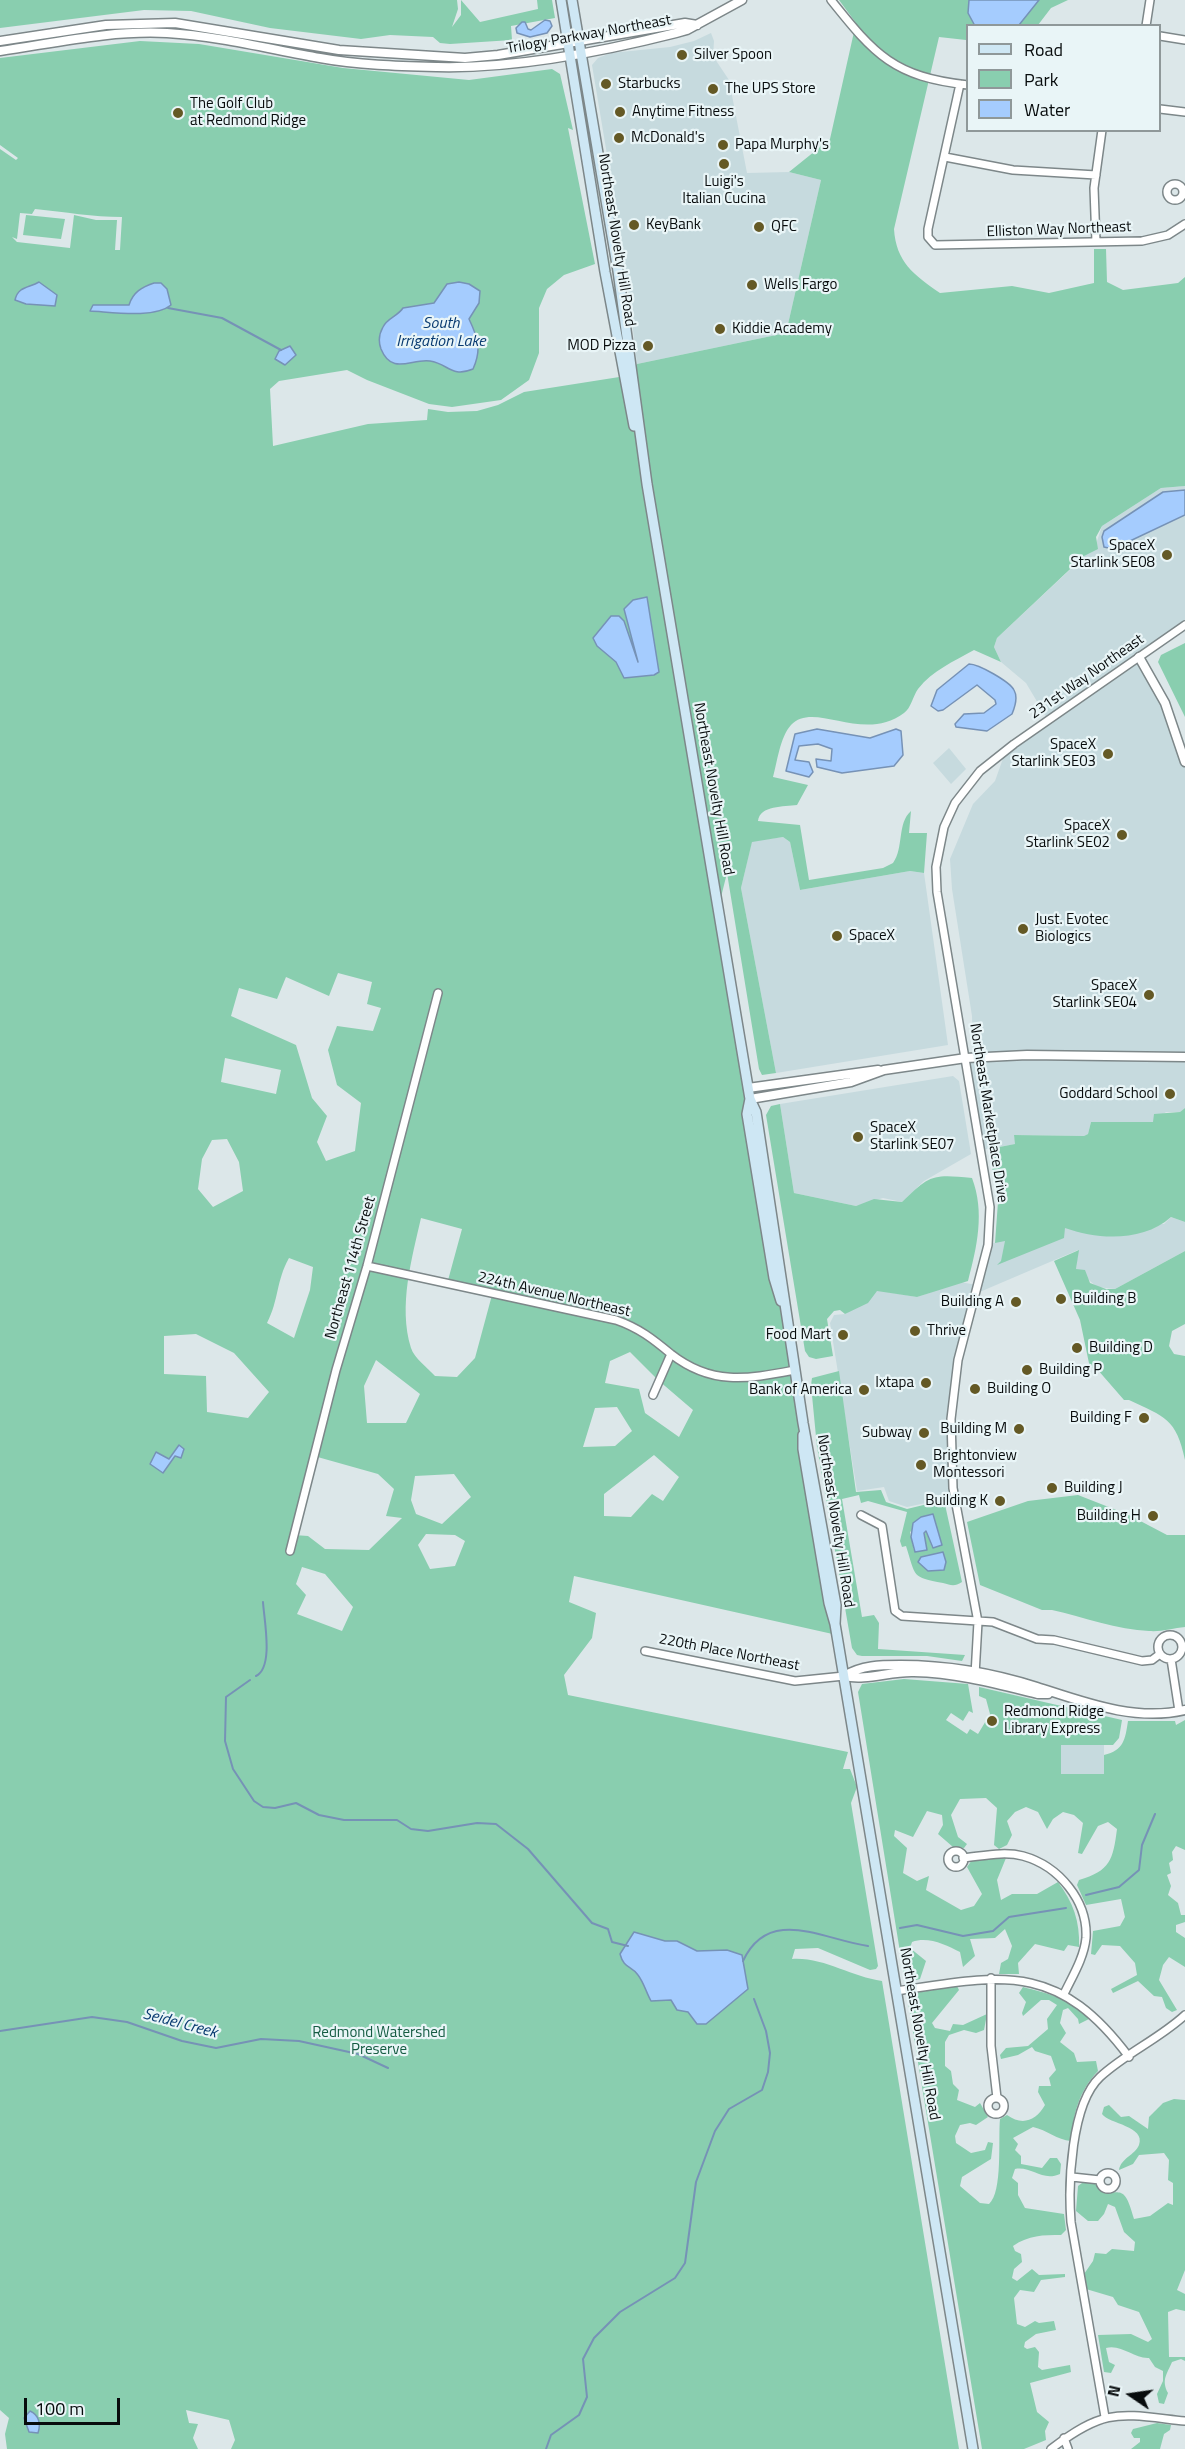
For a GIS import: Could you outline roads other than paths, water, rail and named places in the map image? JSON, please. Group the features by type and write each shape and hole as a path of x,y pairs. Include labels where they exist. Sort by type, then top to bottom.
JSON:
{"main road":[{"name":"Northeast Novelty Hill Road","path":"561,0 619,352 647,483"},
{"name":"Northeast Novelty Hill Road","path":"572,0 618,271 647,483 748,1088 756,1112 803,1424 834,1593 835,1624 973,2449"}],"street":[{"path":"697,25 742,0"},
{"path":"831,0 864,41 888,62 912,74 964,85 945,157 1013,170 1096,175"},
{"path":"1146,24 1150,0"},
{"name":"Trilogy Parkway Northeast","path":"0,41 140,22 197,26 339,50 442,58 498,55 685,23 697,25"},
{"name":"Trilogy Parkway Northeast","path":"0,51 113,34 188,34 347,62 436,67 491,65 570,54 667,36 697,25"},
{"path":"1161,36 1185,40"},
{"path":"1161,109 1185,112"},
{"path":"1096,243 1096,175 1102,132"},
{"name":"Elliston Way Northeast","path":"945,157 928,229 931,242 940,247 1149,240 1168,235 1185,224"},
{"name":"231st Way Northeast","path":"955,803 980,771 997,757 1185,625"},
{"path":"1139,657 1165,703 1185,762"},
{"name":"Northeast Marketplace Drive","path":"955,803 939,844 937,892 988,1193 990,1223 988,1245 958,1360 952,1397 950,1451 954,1497 978,1622 975,1675"},
{"name":"Northeast 114th Street","path":"290,1551 336,1370 367,1266 438,993"},
{"path":"748,1088 851,1072 884,1070 966,1058 1027,1055 1185,1057"},
{"path":"750,1099 851,1082 884,1070"},
{"name":"224th Avenue Northeast","path":"367,1266 616,1320 646,1333 671,1354 703,1372 729,1379 795,1371"},
{"path":"653,1395 671,1354"},
{"path":"861,1515 882,1526 895,1611 898,1614 993,1622 1037,1639 1054,1640 1142,1661 1152,1660 1160,1654"},
{"path":"1168,1635 1176,1637 1181,1642 1182,1650 1178,1656 1171,1659 1160,1654 1158,1647 1161,1639 1168,1635"},
{"name":"220th Place Northeast","path":"645,1651 795,1681 844,1676"},
{"path":"844,1676 855,1669 878,1665 924,1665 1039,1688 1052,1694 1124,1711 1182,1711 1171,1659"},
{"path":"963,1858 999,1854 1023,1856 1055,1872 1064,1881 1079,1903 1084,1918 1086,1939 1083,1953 1064,1994"},
{"path":"896,1991 991,1978 1034,1984 1064,1994 1107,2027 1130,2057"},
{"path":"991,1978 991,2046 997,2097"},
{"path":"1106,2417 1074,2249 1070,2211 1077,2120 1085,2096 1099,2078 1157,2039 1185,2015"},
{"path":"1072,2177 1100,2180"},
{"path":"1051,2449 1082,2426 1106,2417 1130,2415 1185,2421"},
{"path":"1065,2438 1068,2449"}],"water":[{"path":"969,0 1039,0 1020,24 974,24 968,13"},
{"path":"545,20 550,21 552,26 547,33 530,37 517,33 516,28 522,22 525,22 531,30"},
{"path":"39,282 57,295 55,306 26,304 15,300 21,290"},
{"name":"South Irrigation Lake","path":"459,282 469,284 480,291 479,303 469,319 478,344 473,369 460,372 430,361 403,364 391,362 381,349 379,338 387,321 403,308 434,303 447,284"},
{"path":"154,283 161,283 167,289 171,305 164,309 132,314 90,311 93,305 129,305 138,291"},
{"path":"290,346 296,355 285,365 275,359 279,351"},
{"path":"1185,490 1185,515 1113,549 1104,547 1102,537 1104,531 1163,492"},
{"path":"647,597 659,672 654,675 624,678 616,662 597,646 593,638 611,616 619,616 624,621 638,662 624,609 633,600"},
{"path":"969,664 1001,678 1014,690 1016,696 1012,714 987,731 956,727 955,724 964,714 984,713 996,704 995,700 977,685 943,710 938,711 931,706 937,690"},
{"path":"817,729 870,738 896,729 901,731 903,755 894,766 842,773 817,767 816,759 831,761 832,749 818,744 799,746 795,760 809,762 813,772 809,777 786,771 795,734"},
{"path":"179,1445 184,1449 181,1458 175,1456 163,1473 150,1464 156,1452 169,1459"},
{"path":"933,1514 942,1545 933,1548 926,1531 924,1533 927,1550 915,1552 911,1537 913,1523 921,1517"},
{"path":"943,1552 946,1562 944,1570 928,1571 918,1562 921,1557"},
{"path":"634,1932 665,1941 677,1941 697,1951 727,1950 742,1955 748,1989 706,2024 697,2024 688,2012 677,2010 671,2000 651,2001 640,1978 626,1965 620,1954"},
{"path":"30,2411 38,2420 38,2433 29,2432 24,2418"}],"waterway":[{"path":"168,308 222,318 281,350"},
{"path":"256,1676 262,1671 266,1653 263,1602"},
{"path":"250,1680 226,1697 225,1741 233,1769 254,1801 263,1807 275,1808 296,1803 319,1815 344,1820 397,1820 411,1829 428,1831 477,1823 496,1824 528,1849 592,1923 608,1929 612,1942 628,1946"},
{"path":"1086,1895 1119,1887 1139,1870 1142,1845 1155,1814"},
{"path":"900,1928 917,1925 963,1936 993,1931 1009,1917 1066,1908"},
{"path":"743,1961 754,1944 767,1934 782,1930 816,1933 868,1946"},
{"path":"546,2449 551,2435 579,2415 587,2397 583,2359 594,2338 620,2312 675,2278 685,2263 696,2182 715,2131 729,2109 762,2090 768,2072 770,2053 766,2031 754,1999"},
{"name":"Seidel Creek","path":"0,2031 92,2017 127,2022 182,2041 216,2048 261,2039 299,2041 358,2054 388,2068"}],"place":[{"name":"Silver Spoon","path":"682,55"},
{"name":"Starbucks","path":"606,84"},
{"name":"The UPS Store","path":"713,89"},
{"name":"Anytime Fitness","path":"620,112"},
{"name":"The Golf Club at Redmond Ridge","path":"178,113"},
{"name":"McDonald's","path":"619,138"},
{"name":"Papa Murphy's","path":"723,145"},
{"name":"Luigi's Italian Cucina","path":"724,164"},
{"name":"KeyBank","path":"634,225"},
{"name":"QFC","path":"759,227"},
{"name":"Wells Fargo","path":"752,285"},
{"name":"Kiddie Academy","path":"720,329"},
{"name":"MOD Pizza","path":"648,346"},
{"name":"SpaceX Starlink SE08","path":"1167,555"},
{"name":"SpaceX Starlink SE03","path":"1108,754"},
{"name":"SpaceX Starlink SE02","path":"1122,835"},
{"name":"Just. Evotec Biologics","path":"1023,929"},
{"name":"SpaceX","path":"837,936"},
{"name":"SpaceX Starlink SE04","path":"1149,995"},
{"name":"Goddard School","path":"1170,1094"},
{"name":"SpaceX Starlink SE07","path":"858,1137"},
{"name":"Building B","path":"1061,1299"},
{"name":"Building A","path":"1016,1302"},
{"name":"Thrive","path":"915,1331"},
{"name":"Food Mart","path":"843,1335"},
{"name":"Building D","path":"1077,1348"},
{"name":"Building P","path":"1027,1370"},
{"name":"Ixtapa","path":"926,1383"},
{"name":"Building O","path":"975,1389"},
{"name":"Bank of America","path":"864,1390"},
{"name":"Building F","path":"1144,1418"},
{"name":"Building M","path":"1019,1429"},
{"name":"Subway","path":"924,1433"},
{"name":"Brightonview Montessori","path":"921,1465"},
{"name":"Building J","path":"1052,1488"},
{"name":"Building K","path":"1000,1501"},
{"name":"Building H","path":"1153,1516"},
{"name":"Redmond Ridge Library Express","path":"992,1721"}],"park label":[{"name":"Redmond Watershed Preserve","path":"379,2042"}]}
